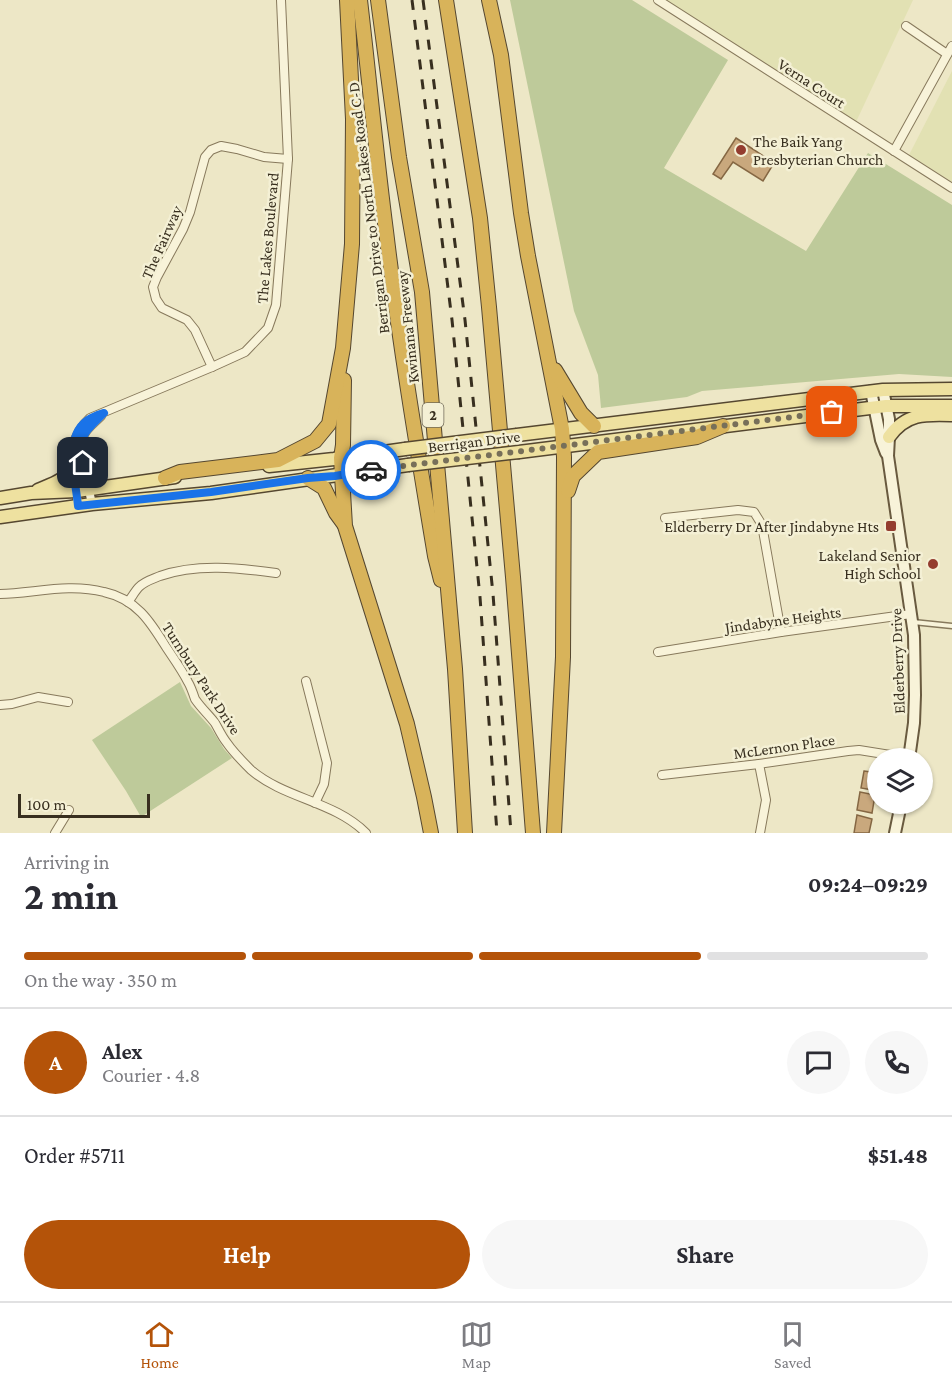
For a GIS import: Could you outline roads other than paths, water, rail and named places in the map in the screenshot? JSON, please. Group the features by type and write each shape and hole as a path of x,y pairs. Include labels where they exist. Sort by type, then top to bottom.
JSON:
{"highway":[{"path":"347,0 352,119 352,244 343,348 343,445 340,458 345,526 407,723 431,833"},
{"name":"Berrigan Drive to North Lakes Road C-D","path":"360,0 386,232 408,390 435,556 451,623"},
{"name":"Kwinana Freeway","path":"378,0 399,157 422,292 451,623 465,833"},
{"path":"446,0 480,218 514,590 533,833"},
{"path":"455,0 470,108 467,129"},
{"path":"489,0 501,55 528,256 562,429 564,457 562,657 554,833"},
{"path":"165,478 180,471 278,460 315,441 329,424 343,348"},
{"path":"549,357 581,412 594,426"},
{"path":"564,504 573,476 598,452 697,437 723,426"},
{"path":"308,478 324,488 345,526"}],"main road":[{"name":"Berrigan Drive","path":"0,498 83,490 405,448 877,391 952,389"},
{"name":"Berrigan Drive","path":"0,517 880,406 952,406"},
{"path":"889,437 900,424 919,415 952,415"},
{"path":"31,494 65,477 70,473 73,465"}],"street":[{"name":"The Lakes Boulevard","path":"92,504 83,490 73,465 72,449 83,424 90,418 245,352 268,328 276,305 288,159 281,0"},
{"name":"Verna Court","path":"658,0 952,188"},
{"path":"906,26 948,54"},
{"path":"894,151 952,46"},
{"name":"The Fairway","path":"212,367 195,330 187,320 162,308 156,299 153,287 183,229 205,157 211,150 221,146 264,157 288,159"},
{"name":"Elderberry Drive","path":"877,391 881,440 888,456"},
{"name":"Elderberry Drive","path":"880,406 889,419 888,456 912,618 915,695 910,748"},
{"name":"The Lakes Boulevard","path":"78,506 83,490 84,468 81,441 84,432 104,413"},
{"path":"664,518 738,510 754,512 762,525 781,632"},
{"path":"128,602 140,586 149,580 187,569 255,570 276,573"},
{"name":"Turnbury Park Drive","path":"0,594 76,588 105,592 128,602 148,619 188,680 202,710 209,716 226,742 252,770 278,788 348,818 366,833"},
{"name":"Jindabyne Heights","path":"658,652 781,632 912,618"},
{"path":"306,681 327,763 324,784 315,803"},
{"path":"0,705 38,697 68,702"},
{"name":"McLernon Place","path":"662,775 860,750 867,751"},
{"path":"759,764 766,801 760,833"},
{"path":"56,833 69,810"},
{"path":"895,833 899,814"}],"lane":[{"path":"912,618 952,626"}],"railway":[{"path":"412,0 452,320 480,597 497,833"},
{"path":"423,0 465,320 493,594 511,833"}],"place":[{"name":"The Baik Yang Presbyterian Church","path":"741,150"},
{"name":"Elderberry Dr After Jindabyne Hts","path":"891,526"},
{"name":"Lakeland Senior High School","path":"933,564"}]}
